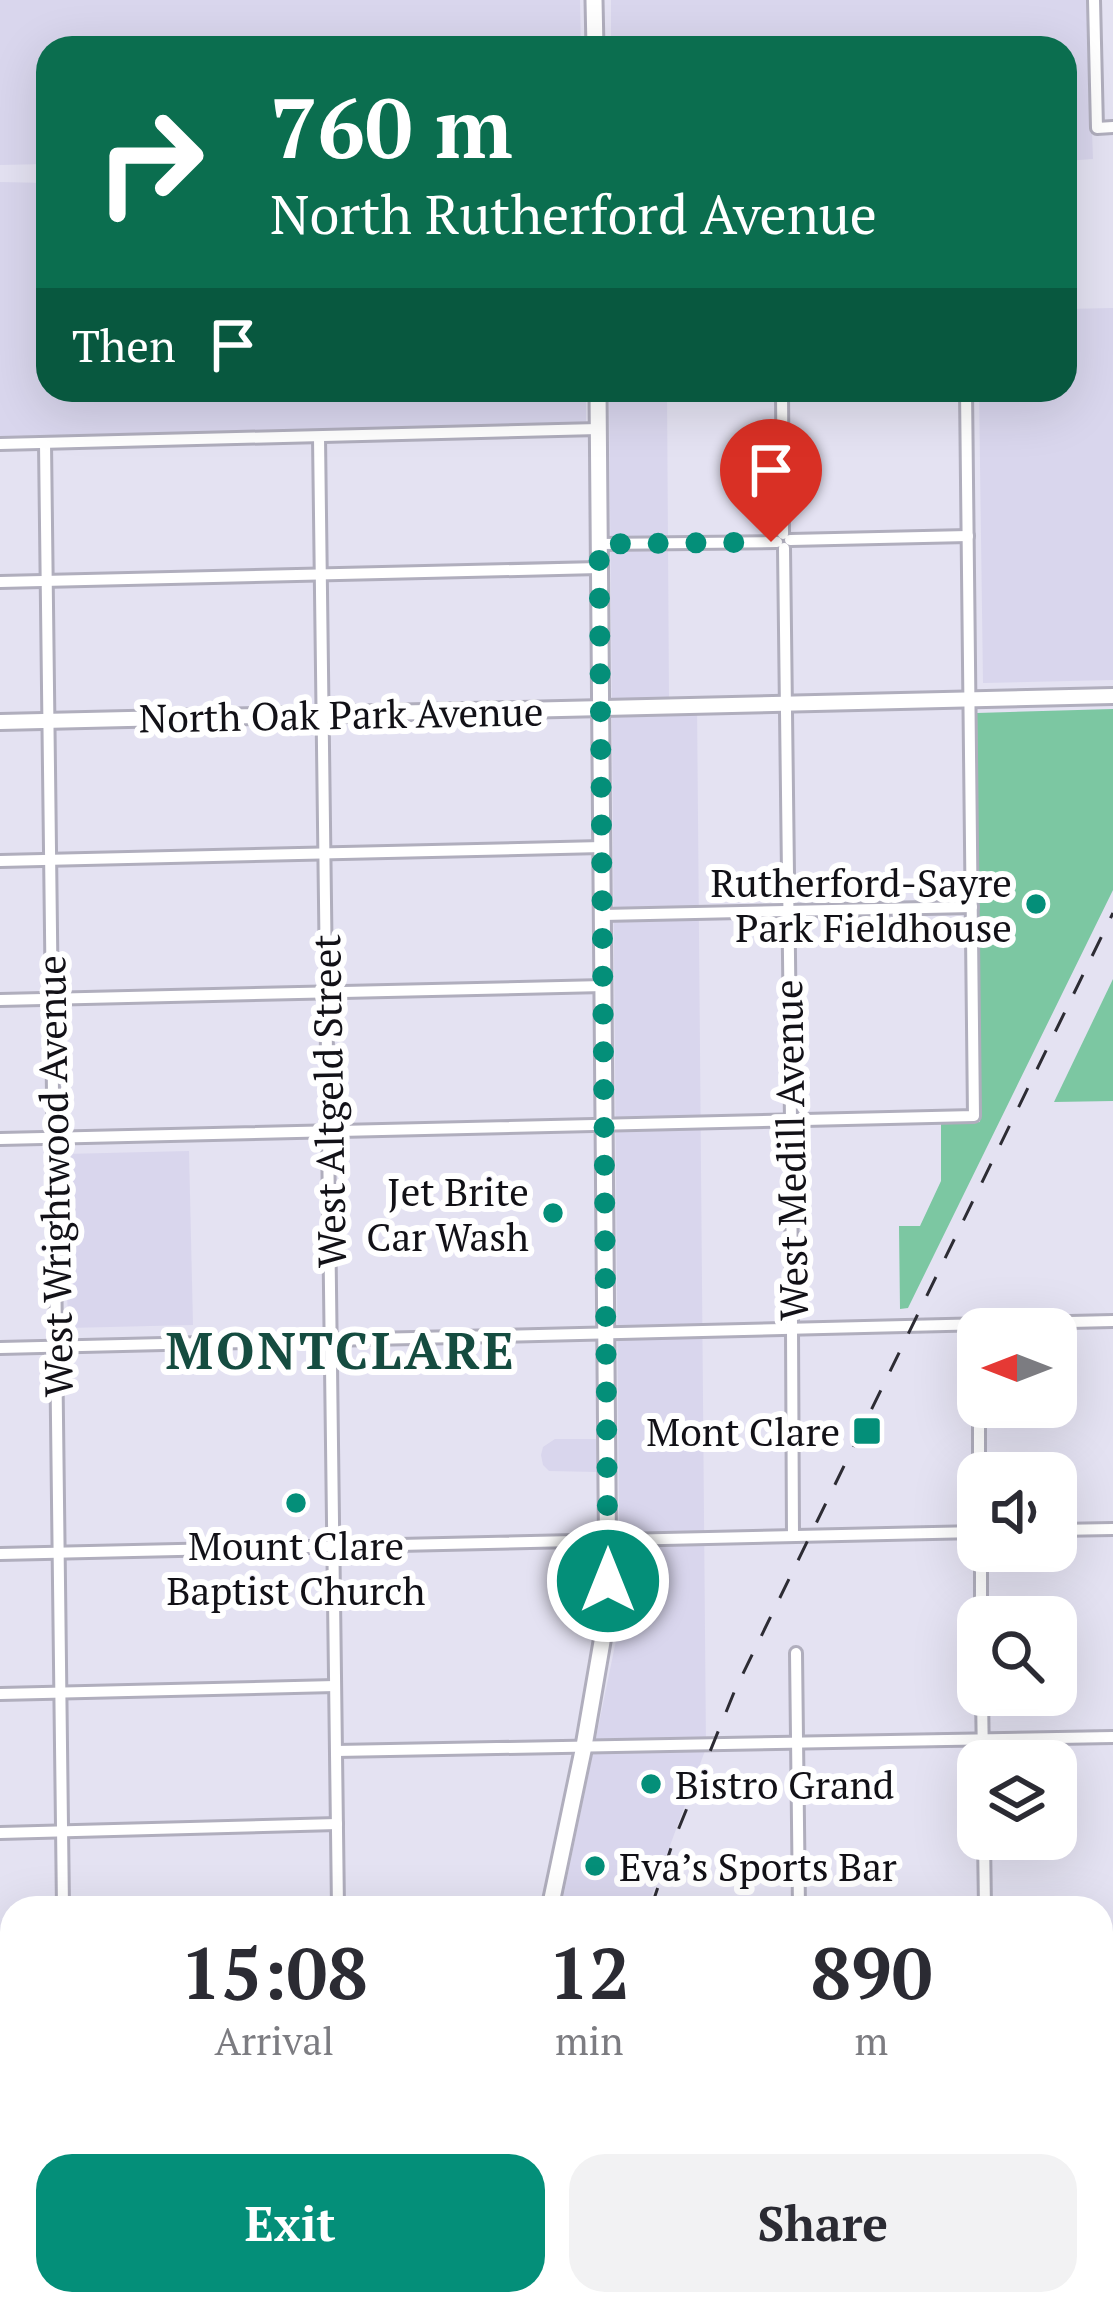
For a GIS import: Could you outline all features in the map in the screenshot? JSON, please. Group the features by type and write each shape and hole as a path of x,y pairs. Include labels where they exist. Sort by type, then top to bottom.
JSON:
{"main road":[{"path":"594,0 595,36"},
{"path":"597,36 604,0"},
{"path":"553,1896 608,1607 598,402"}],"street":[{"path":"1094,0 1096,128 1113,127"},
{"name":"West Medill Avenue","path":"782,402 793,1536"},
{"path":"0,1139 974,1116 966,402"},
{"path":"0,444 598,429"},
{"name":"West Altgeld Street","path":"319,437 338,1896"},
{"name":"West Wrightwood Avenue","path":"45,443 63,1896"},
{"path":"599,544 968,536"},
{"path":"0,582 599,568"},
{"name":"North Oak Park Avenue","path":"0,722 1113,696"},
{"path":"0,861 602,847"},
{"path":"603,915 972,907"},
{"path":"0,1000 604,986"},
{"path":"1077,1324 1113,1321"},
{"path":"0,1348 792,1329 957,1331"},
{"path":"1077,1530 1113,1529"},
{"path":"0,1554 957,1532"},
{"path":"796,1653 799,1896"},
{"path":"0,1694 335,1686"},
{"path":"982,1716 982,1740 1113,1737"},
{"path":"336,1750 957,1741"},
{"path":"0,1833 337,1824"},
{"path":"984,1860 985,1896"}],"shaded area":[{"path":"0,0 580,0 581,36 36,36 36,164 0,165"},
{"path":"611,0 1088,0 1093,159 1077,160 1077,36 611,36"},
{"path":"0,182 36,183 36,402 586,402 586,422 0,439"},
{"path":"1113,308 1113,680 983,683 979,402 1077,402 1077,309"},
{"path":"609,402 667,402 669,700 697,701 706,1748 651,1896 563,1896 620,1621"},
{"path":"189,1151 193,1325 68,1328 64,1154"},
{"path":"555,1439 596,1439 597,1472 549,1471 541,1455 543,1447"}],"green space":[{"path":"1113,709 1113,890 908,1308 900,1309 899,1226 920,1226 941,1181 941,1124 980,1122 977,713"},
{"path":"1113,979 1113,1101 1054,1102"}],"railway":[{"path":"655,1896 735,1690 1113,913"}],"place":[{"name":"Rutherford-Sayre Park Fieldhouse","path":"1036,904"},
{"name":"Jet Brite Car Wash","path":"553,1213"},
{"name":"Mont Clare","path":"867,1431"},
{"name":"Mount Clare Baptist Church","path":"296,1503"},
{"name":"Bistro Grand","path":"651,1784"},
{"name":"Eva’s Sports Bar","path":"595,1866"}],"district":[{"name":"MONTCLARE","path":"341,1350"}],"route":[{"path":"608,1581 599,544 771,542"}]}
